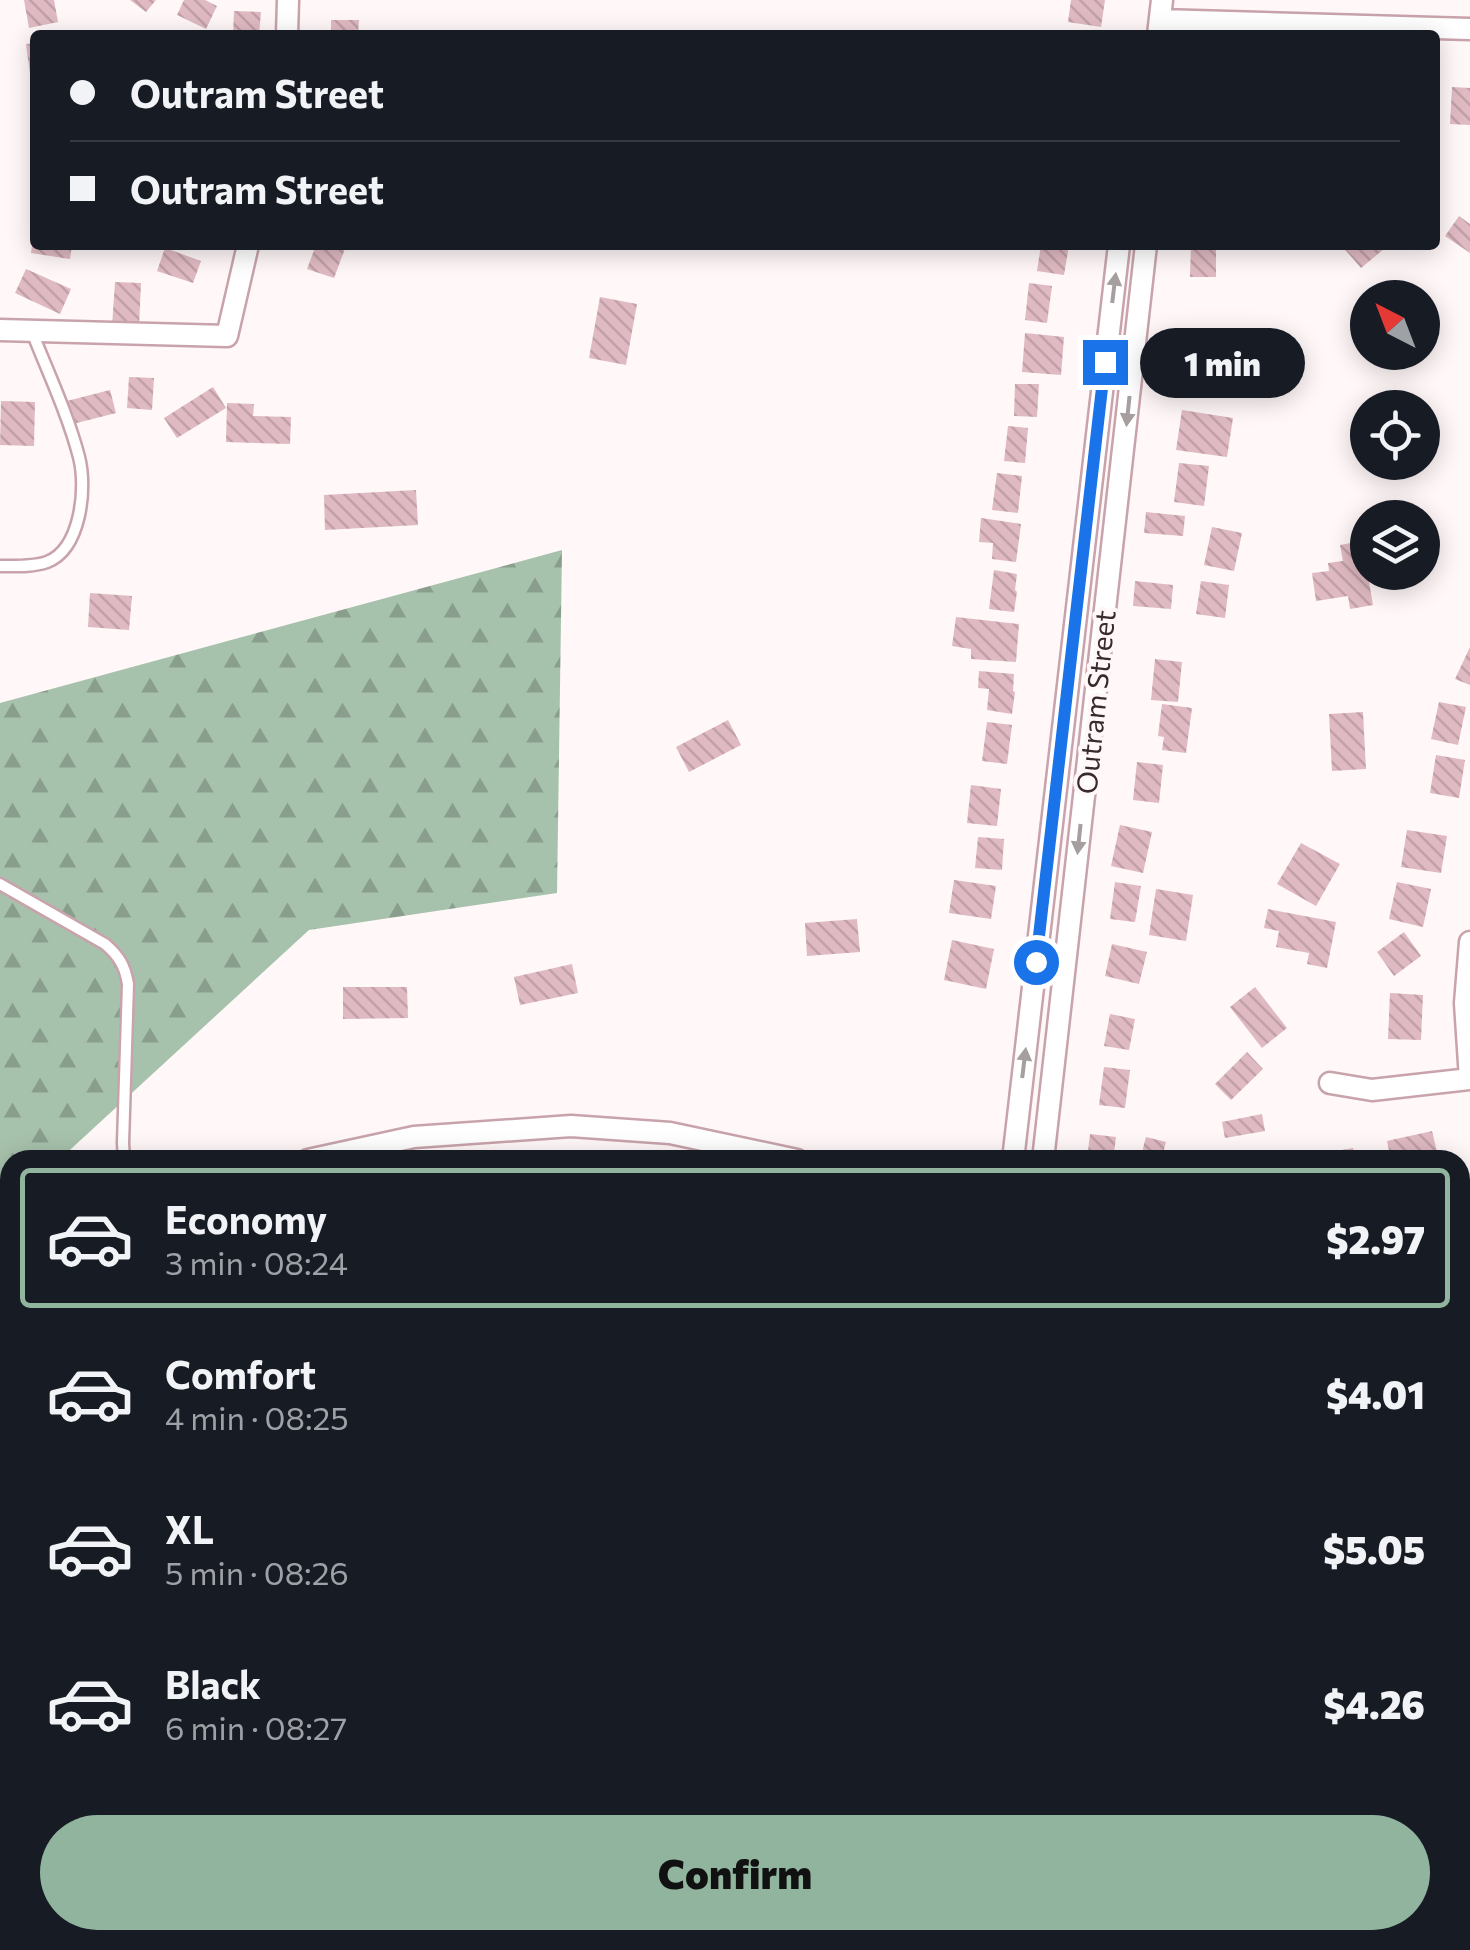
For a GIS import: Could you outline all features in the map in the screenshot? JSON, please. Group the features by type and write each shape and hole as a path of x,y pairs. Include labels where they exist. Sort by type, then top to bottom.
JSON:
{"street":[{"path":"287,30 288,0"},
{"path":"1160,18 1391,30"},
{"path":"1440,30 1470,29"},
{"path":"0,330 227,336 247,250"},
{"name":"Outram Street","path":"1014,1150 1118,250"},
{"name":"Outram Street","path":"1044,1150 1145,250"},
{"path":"1330,1083 1372,1090 1470,1079 1465,1003 1470,942"},
{"path":"354,1150 414,1137 571,1126 670,1133 751,1150"}],"lane":[{"path":"0,566 48,562 67,549 74,535 81,494 80,460 32,331"},
{"path":"0,884 104,944 125,967 128,984 123,1150"}],"green space":[{"path":"562,550 557,893 309,930 70,1150 0,1150 0,703"}],"building":[{"path":"24,0 54,0 58,22 29,28"},
{"path":"130,0 156,0 146,12"},
{"path":"184,0 205,0 217,6 206,29 177,15"},
{"path":"1071,0 1105,0 1101,27 1068,22"},
{"path":"234,11 261,12 259,30 233,30"},
{"path":"331,20 359,20 358,30 331,30"},
{"path":"1452,87 1470,88 1470,125 1450,124"},
{"path":"1459,216 1470,224 1470,253 1445,236"},
{"path":"31,250 71,250 70,259 31,253"},
{"path":"164,250 201,261 193,283 157,271"},
{"path":"314,250 344,250 334,278 307,269"},
{"path":"1040,250 1068,250 1064,275 1037,271"},
{"path":"1191,250 1216,250 1216,277 1190,277"},
{"path":"1345,250 1383,250 1361,268"},
{"path":"26,269 71,289 60,314 15,293"},
{"path":"115,282 141,283 139,327 112,326"},
{"path":"1029,283 1052,286 1047,323 1025,320"},
{"path":"600,297 637,304 626,365 589,358"},
{"path":"1184,329 1208,331 1206,355 1182,353"},
{"path":"1025,333 1064,337 1061,375 1022,372"},
{"path":"129,377 154,378 152,410 127,408"},
{"path":"1015,384 1039,384 1037,417 1014,416"},
{"path":"213,387 226,408 177,438 164,418"},
{"path":"110,390 116,413 69,425 63,402"},
{"path":"1,401 35,402 34,446 0,445"},
{"path":"227,403 254,404 253,416 291,417 290,444 226,442"},
{"path":"1182,410 1233,418 1227,457 1176,450"},
{"path":"1008,426 1028,428 1025,463 1004,461"},
{"path":"1179,463 1209,466 1204,506 1174,502"},
{"path":"997,473 1022,476 1018,513 992,510"},
{"path":"416,490 418,525 325,530 324,495"},
{"path":"1146,512 1185,516 1183,536 1144,533"},
{"path":"981,518 1021,524 1016,562 992,559 993,543 979,542"},
{"path":"1212,527 1242,533 1234,571 1204,565"},
{"path":"1350,543 1350,590 1370,590 1373,605 1350,609 1348,596 1316,601 1312,573 1329,571 1328,563 1343,561 1340,545"},
{"path":"994,570 1017,574 1014,612 989,609"},
{"path":"1135,581 1173,585 1171,609 1133,606"},
{"path":"1201,581 1229,585 1225,618 1196,614"},
{"path":"90,593 132,596 129,630 88,627"},
{"path":"956,617 1019,624 1016,662 971,659 971,649 952,646"},
{"path":"1470,647 1470,685 1455,679"},
{"path":"1155,659 1182,662 1178,702 1151,700"},
{"path":"979,671 1014,674 1012,714 987,710 989,689 978,688"},
{"path":"1439,702 1466,707 1458,745 1431,739"},
{"path":"1162,704 1192,708 1186,753 1162,750 1164,737 1158,736"},
{"path":"1363,712 1366,769 1332,771 1329,714"},
{"path":"728,720 741,745 689,772 676,747"},
{"path":"987,722 1012,725 1007,764 982,761"},
{"path":"1436,755 1465,760 1459,798 1430,793"},
{"path":"1137,762 1163,765 1159,803 1133,800"},
{"path":"971,785 1001,789 997,826 967,823"},
{"path":"1120,825 1152,832 1143,873 1111,866"},
{"path":"1407,830 1447,836 1441,873 1401,867"},
{"path":"978,837 1004,839 1002,870 975,868"},
{"path":"1301,843 1340,864 1316,906 1277,884"},
{"path":"954,880 996,886 991,919 949,913"},
{"path":"1115,882 1141,886 1135,922 1110,919"},
{"path":"1397,882 1431,889 1423,927 1389,919"},
{"path":"1156,889 1193,895 1186,941 1149,935"},
{"path":"1268,909 1336,922 1327,968 1307,964 1309,953 1276,947 1279,931 1264,928"},
{"path":"857,919 860,952 807,956 805,923"},
{"path":"1404,932 1421,956 1394,976 1377,952"},
{"path":"952,940 994,949 986,989 944,980"},
{"path":"1112,944 1147,952 1139,984 1105,976"},
{"path":"572,964 578,993 520,1005 514,977"},
{"path":"343,987 407,987 408,1018 343,1019"},
{"path":"1255,987 1287,1028 1262,1048 1230,1007"},
{"path":"1390,993 1423,995 1421,1040 1388,1039"},
{"path":"1110,1014 1135,1019 1129,1050 1104,1046"},
{"path":"1247,1052 1263,1069 1231,1100 1215,1084"},
{"path":"1104,1067 1130,1070 1125,1108 1099,1105"},
{"path":"1262,1114 1265,1131 1225,1138 1222,1122"},
{"path":"1432,1131 1437,1150 1389,1150 1387,1141"},
{"path":"1090,1134 1116,1137 1114,1150 1088,1150"},
{"path":"1146,1137 1166,1142 1164,1150 1143,1150"}],"route":[{"path":"1036,962 1105,362"}]}
